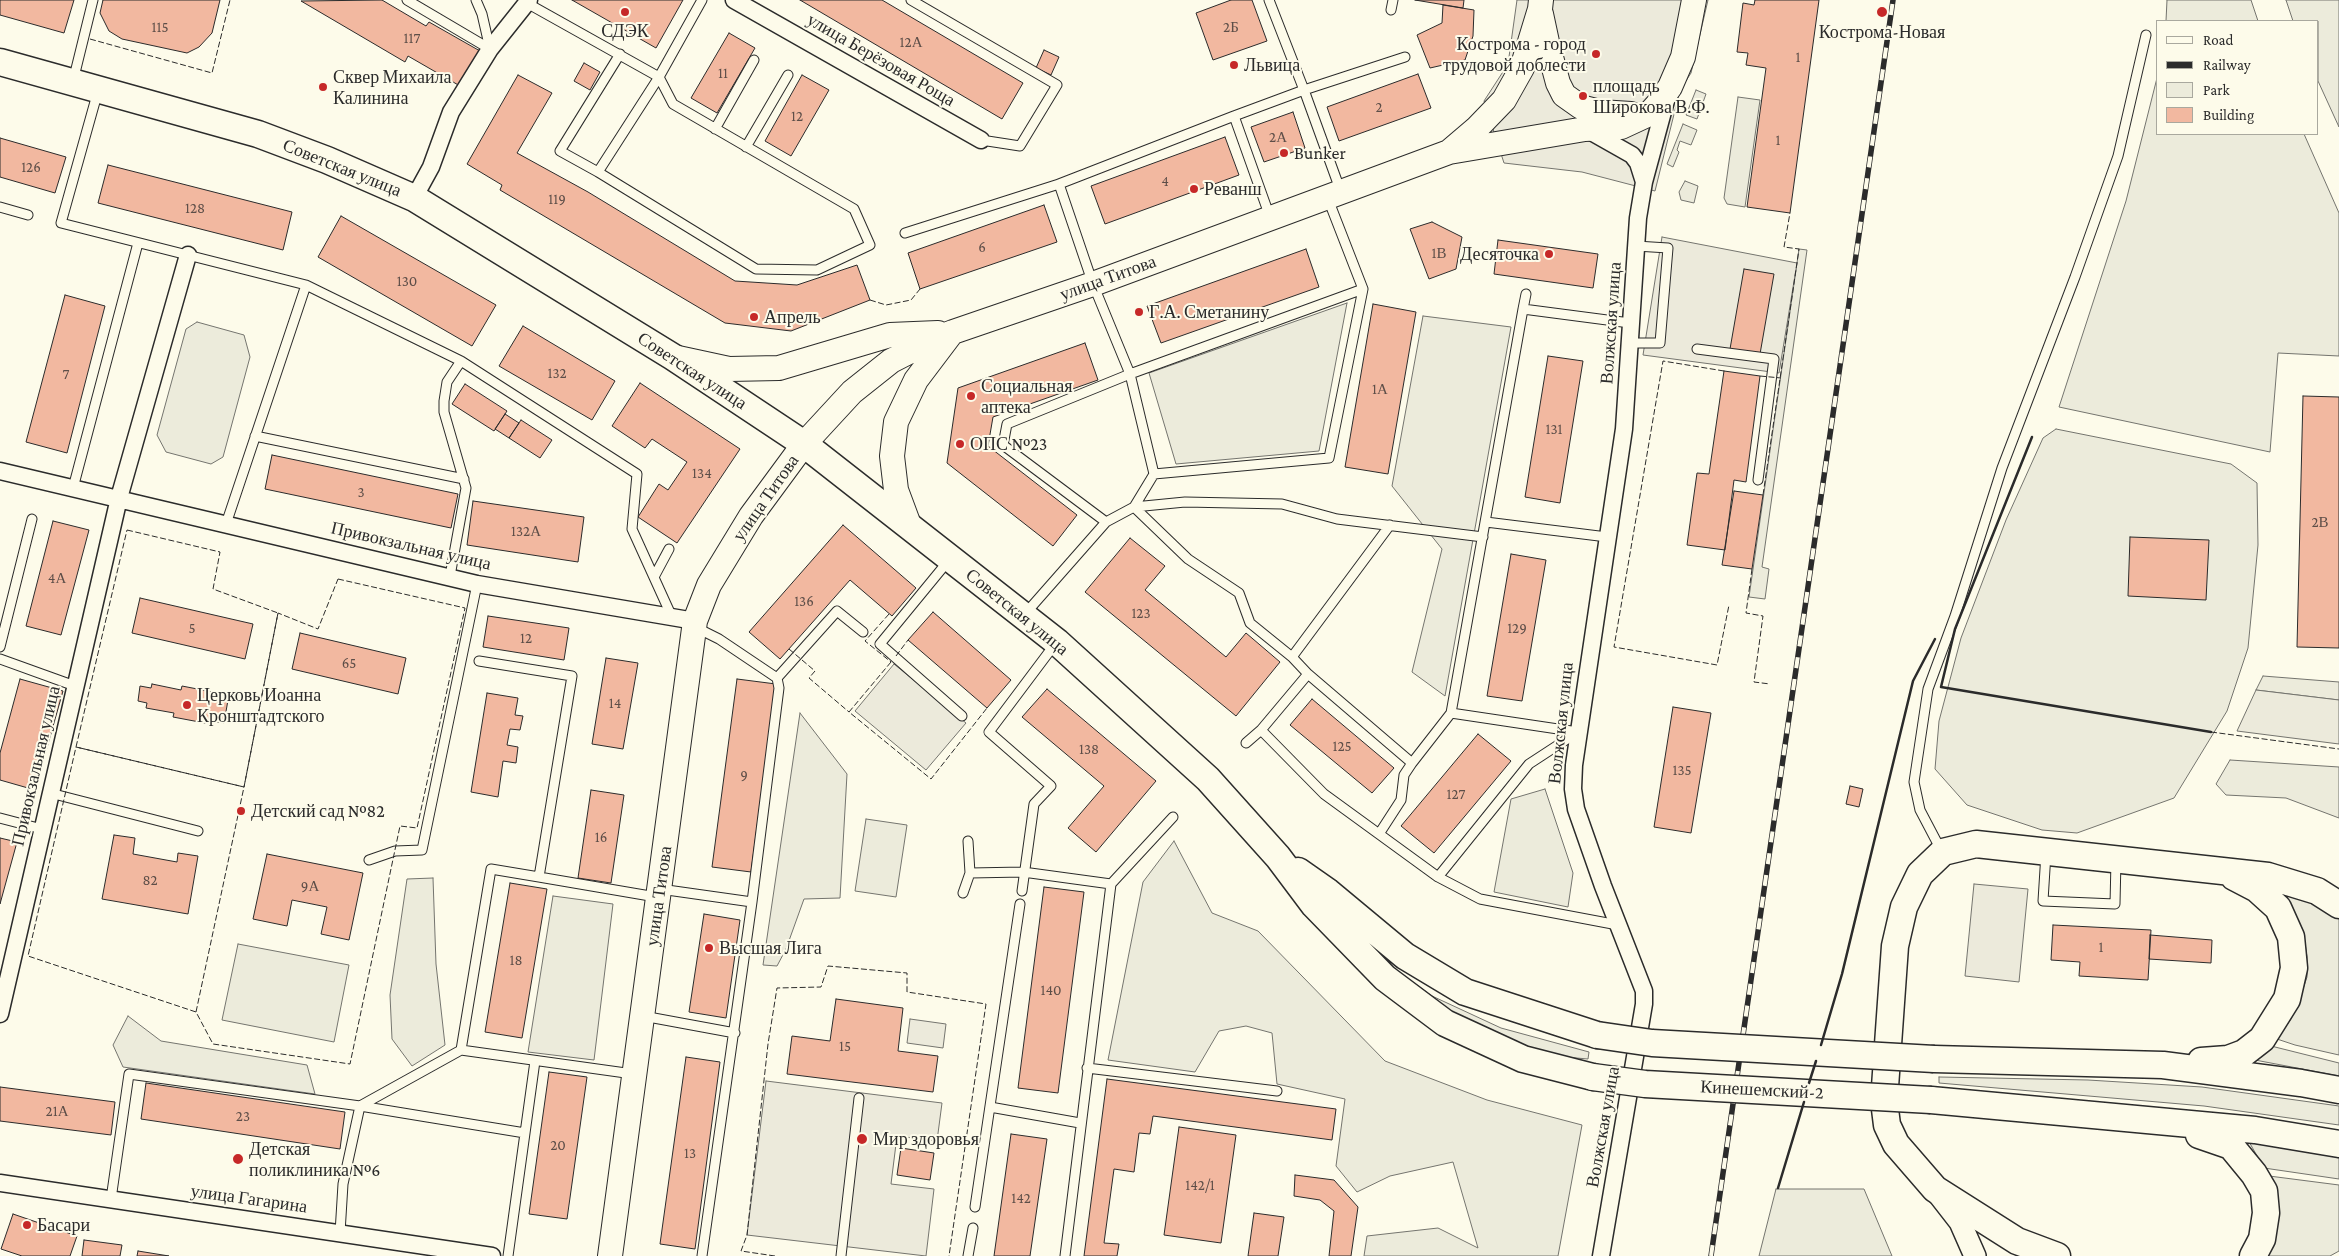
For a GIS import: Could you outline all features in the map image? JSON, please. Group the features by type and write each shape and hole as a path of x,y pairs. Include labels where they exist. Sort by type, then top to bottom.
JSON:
{"main road":[{"path":"1449,152 1585,129 1622,127 1649,114 1670,87 1683,57 1694,0"},
{"path":"1541,5 1547,42 1558,83 1564,95 1581,107 1600,112 1649,114"},
{"path":"1449,152 1476,129 1504,100 1522,68 1541,5"},
{"name":"Советская улица","path":"0,62 258,134 327,160 414,198 672,357 804,444 1057,642 1208,779 1278,857"},
{"name":"улица Титова","path":"610,1256 636,1074 695,624 709,585 718,570 751,516 804,444 852,392 891,361 930,341 1093,284 1449,152"},
{"path":"672,357 729,369 779,368 890,335 953,332"},
{"path":"909,525 899,503 895,482 892,456 896,422 916,380 934,354 953,332"},
{"path":"2054,1255 2016,1241 1935,1189 1896,1144 1887,1125 1884,1101 1895,946 1904,907 1920,874 1943,852 1976,844 2268,876 2317,891 2339,906"},
{"path":"1278,857 1328,892 1405,956 1465,992 1597,1035 1652,1043 1934,1060 2164,1065 2301,1083 2339,1090"},
{"name":"Кинешемский-2","path":"1278,857 1314,905 1385,978 1445,1023 1523,1059 1593,1077 1646,1084 1931,1100 2165,1123"},
{"path":"2164,1065 2228,1058 2244,1053 2262,1039 2287,999 2294,968 2291,937 2278,908 2257,889 2222,872"},
{"path":"2165,1123 2254,1130 2339,1144"},
{"path":"2165,1123 2230,1146 2254,1174 2264,1192 2266,1213 2262,1239 2253,1256"}],"street":[{"name":"улица Берёзовая Роща","path":"734,0 981,140"},
{"path":"414,198 431,167 451,112 490,49 525,1"},
{"name":"Волжская улица","path":"1602,1256 1644,1004 1644,991 1576,809 1573,789 1578,732 1624,429 1636,246 1644,182 1670,87"},
{"path":"1564,95 1585,129 1632,155 1638,163 1644,182"},
{"path":"119,498 188,255"},
{"name":"Привокзальная улица","path":"0,471 450,576 477,584 672,617 695,624"},
{"name":"Привокзальная улица","path":"0,1014 119,498"},
{"name":"улица Гагарина","path":"0,1183 492,1256"},
{"path":"1935,1189 1960,1222 1976,1256"},
{"path":"2020,1256 2054,1255"}],"lane":[{"path":"72,81 94,0"},
{"path":"407,0 490,49"},
{"path":"476,0 482,14 490,49"},
{"path":"598,172 659,77 702,0"},
{"path":"911,0 1057,85 1020,146 981,140"},
{"path":"1154,474 1329,458 1363,289 1304,90 1269,0"},
{"path":"1391,10 1393,0"},
{"path":"525,1 620,54 659,77 673,104 854,209 870,245 817,270 756,269 598,172 560,151 620,54"},
{"path":"1943,852 1920,810 1914,782 1928,689 1955,616 2002,468 2075,277 2118,156 2146,36"},
{"path":"905,233 1059,184 1304,90 1405,57"},
{"path":"715,129 754,60"},
{"path":"746,147 788,75"},
{"path":"98,88 61,223 306,285 461,361 636,474 632,529 672,617"},
{"path":"1234,116 1271,219"},
{"path":"1059,184 1093,284 1130,374 1154,474 1134,507"},
{"path":"0,207 28,215"},
{"path":"73,488 138,242"},
{"path":"1629,343 1660,343 1668,248 1636,246"},
{"path":"226,524 306,285"},
{"path":"1106,522 1003,445 1007,424 1130,374 1363,289"},
{"path":"1379,834 1401,800 1404,775 1450,713 1526,294"},
{"path":"1523,309 1630,323"},
{"path":"1696,349 1774,359 1758,480"},
{"path":"450,576 466,488 444,412 444,401 447,382 461,361"},
{"path":"255,436 464,479"},
{"path":"1024,616 1106,522 1134,507 1186,502 1282,504 1337,519 1483,537"},
{"path":"1134,507 1188,559 1239,593 1250,623 1292,657 1308,674 1412,762"},
{"path":"0,647 32,518"},
{"path":"1486,522 1607,537"},
{"path":"1292,657 1390,525"},
{"path":"654,577 668,548"},
{"path":"951,558 880,644 962,716"},
{"path":"369,860 395,851 422,850 477,584"},
{"path":"777,678 837,611 863,632"},
{"path":"695,624 719,638 777,678 779,688 752,902 702,1256"},
{"path":"1022,891 1023,872 1034,804 1051,786 988,732 1057,642"},
{"path":"0,659 75,686"},
{"path":"479,661 572,676 539,878"},
{"path":"1246,743 1261,730 1308,674"},
{"path":"1450,713 1578,732"},
{"path":"1261,730 1324,794 1438,877 1480,899 1618,924"},
{"path":"1438,877 1529,764 1578,732"},
{"path":"50,793 198,831"},
{"path":"1065,1256 1111,884 1173,817"},
{"path":"0,818 42,828"},
{"path":"963,893 970,872 968,841"},
{"path":"2046,852 2043,901 2115,904 2116,860"},
{"path":"461,1050 491,869 539,878 752,902"},
{"path":"970,872 1023,872 1111,884"},
{"path":"975,1208 1020,904"},
{"path":"643,1016 734,1033"},
{"path":"340,1233 343,1184 360,1106 461,1050 636,1074"},
{"path":"508,1256 535,1061"},
{"path":"1087,1068 1277,1091"},
{"path":"111,1199 129,1074 360,1106 525,1133"},
{"path":"841,1256 859,1098"},
{"path":"990,1107 1080,1123"},
{"path":"968,1256 972,1228"}],"green space":[{"path":"2167,0 2251,0 2258,20 2166,20"},
{"path":"2286,0 2339,0 2339,127 2319,83 2319,20 2293,20"},
{"path":"2156,82 2156,135 2304,135 2339,213 2339,356 2278,353 2270,452 2059,407 2126,201"},
{"path":"1696,90 1706,94 1697,119 1686,115"},
{"path":"1738,97 1760,100 1745,207 1727,204 1724,198"},
{"path":"1683,124 1697,130 1691,145 1680,141 1677,150 1679,152 1673,167 1667,164"},
{"path":"1685,181 1698,186 1694,203 1681,200 1679,192"},
{"path":"1799,249 1807,250 1762,567 1769,569 1765,599 1749,597"},
{"path":"1347,303 1319,451 1176,464 1149,373"},
{"path":"1423,316 1511,327 1445,696 1412,672 1442,549 1392,486"},
{"path":"197,322 244,335 250,357 223,457 211,464 166,452 157,435 186,329"},
{"path":"2056,429 2231,464 2257,483 2258,545 2248,648 2227,711 2174,798 2077,833 2042,830 1967,805 1935,769 1939,721 1961,638 2006,520 2043,438"},
{"path":"2263,676 2339,682 2339,700 2256,690"},
{"path":"800,713 847,774 840,898 804,899 786,949 777,966 763,965"},
{"path":"2230,760 2339,767 2339,818 2286,798 2226,795 2216,784"},
{"path":"1545,789 1573,873 1568,907 1494,892 1511,799"},
{"path":"866,819 907,825 896,897 855,891"},
{"path":"1174,841 1212,913 1258,931 1385,1061 1487,1100 1582,1125 1558,1256 1364,1256 1367,1236 1438,1228 1478,1248 1453,1162 1390,1176 1357,1192 1336,1166 1345,1099 1277,1084 1272,1033 1246,1026 1219,1031 1195,1072 1108,1060 1143,882"},
{"path":"433,878 436,964 445,1045 412,1066 392,1039 390,995 407,879"},
{"path":"2279,889 2310,899 2339,918 2339,1055 2277,1039 2291,1019 2307,977 2304,936"},
{"path":"553,896 613,904 594,1060 528,1052"},
{"path":"238,944 349,965 334,1042 222,1020"},
{"path":"1373,953 1432,996 1501,1028 1589,1052 1588,1059 1553,1056 1497,1040 1424,999"},
{"path":"128,1016 161,1041 307,1065 315,1094 123,1067 113,1045"},
{"path":"2271,1046 2339,1063 2339,1076 2255,1060"},
{"path":"1939,1077 2088,1080 2202,1087 2339,1106 2339,1125 2204,1106 1939,1083"},
{"path":"2248,1140 2339,1155 2339,1179 2264,1168"},
{"path":"2269,1176 2339,1185 2339,1251 2330,1256 2264,1256"},
{"path":"1776,1189 1864,1189 1892,1256 1759,1256"}],"shaded area":[{"name":"площадь Широкова В.Ф.","path":"1517,0 1708,0 1691,73 1680,90 1655,191 1582,172 1504,163 1484,101 1508,64"},
{"path":"1662,237 1797,263 1779,373 1643,355"},
{"path":"894,664 966,723 926,770 855,711"},
{"path":"2256,690 2339,700 2339,744 2237,731"},
{"path":"1974,884 2028,889 2019,982 1965,976"},
{"path":"910,1019 946,1024 943,1048 907,1043"},
{"path":"766,1081 942,1103 937,1141 897,1136 891,1184 934,1189 926,1256 747,1235"}],"building":[{"path":"0,0 74,0 64,33 0,15"},
{"path":"103,0 220,0 212,33 199,47 187,53 122,39 109,31 100,13"},
{"path":"382,0 426,26 429,22 480,51 460,86 408,56 405,62 301,1"},
{"path":"572,0 683,0 656,48"},
{"path":"800,0 882,0 1023,83 1002,119"},
{"path":"1231,0 1252,0 1267,41 1213,60 1196,13"},
{"path":"1415,0 1464,0 1463,8"},
{"name":"Кострома-Новая","path":"1755,0 1819,0 1790,213 1747,207 1766,68 1746,65 1748,53 1737,52 1743,3 1754,5"},
{"path":"1443,5 1474,10 1473,36 1465,60 1430,68 1417,35 1442,23"},
{"path":"729,33 755,48 717,113 691,98"},
{"path":"1044,50 1059,57 1051,75 1036,68"},
{"path":"584,63 600,72 590,90 574,81"},
{"path":"1418,74 1431,108 1339,141 1327,107"},
{"path":"518,75 552,93 517,153 588,192 735,281 797,285 857,265 870,300 791,331 725,323 500,190 502,185 467,164"},
{"path":"802,75 829,90 791,156 765,141"},
{"path":"1293,112 1305,148 1264,162 1251,127"},
{"path":"1225,137 1239,175 1105,224 1091,186"},
{"path":"0,138 66,157 55,193 0,177"},
{"path":"108,165 292,212 283,250 98,203"},
{"path":"1044,205 1057,242 920,289 908,253"},
{"path":"341,216 496,305 472,346 318,257"},
{"path":"1432,222 1462,237 1456,269 1429,279 1410,229"},
{"path":"1498,240 1598,254 1593,288 1494,274"},
{"path":"1306,249 1319,287 1161,343 1147,306"},
{"path":"1744,269 1774,274 1760,354 1730,349"},
{"path":"65,295 105,306 67,453 26,442"},
{"path":"1373,304 1416,312 1388,474 1345,467"},
{"path":"523,326 615,381 592,420 499,366"},
{"path":"1085,343 1098,380 993,417 988,446 1077,515 1053,546 947,463 958,388"},
{"path":"1548,356 1583,361 1560,503 1525,497"},
{"path":"1724,371 1760,376 1746,482 1734,480 1725,550 1687,545 1697,473 1709,474"},
{"path":"640,383 740,449 677,543 638,517 659,484 668,490 687,462 652,439 645,448 612,426"},
{"path":"465,384 507,411 494,431 452,404"},
{"path":"2303,396 2339,397 2339,648 2297,647"},
{"path":"505,414 519,423 509,438 495,429"},
{"path":"521,420 552,440 540,458 509,438"},
{"path":"272,455 458,494 451,528 265,489"},
{"path":"1734,491 1763,495 1752,569 1722,565"},
{"path":"473,501 584,517 578,562 467,545"},
{"path":"53,521 89,530 61,635 26,626"},
{"path":"843,525 916,588 892,616 850,580 780,659 749,632"},
{"path":"2130,537 2209,540 2206,600 2128,596"},
{"path":"1130,538 1165,566 1145,590 1226,657 1246,633 1280,662 1236,716 1085,592"},
{"path":"1511,554 1546,560 1522,701 1487,696"},
{"path":"140,598 253,624 245,659 132,633"},
{"path":"933,612 1011,680 987,708 908,640"},
{"path":"488,616 569,628 564,660 483,647"},
{"path":"300,633 406,658 398,694 292,669"},
{"path":"606,658 638,663 623,749 592,744"},
{"path":"20,679 63,691 35,790 0,780 0,753"},
{"path":"737,679 776,684 751,872 712,867"},
{"name":"Церковь Иоанна Кронштадтского","path":"152,684 181,690 182,686 218,693 218,698 228,700 224,723 211,721 210,724 173,717 174,713 146,708 147,703 138,701 140,686 151,688"},
{"path":"1047,689 1156,781 1096,852 1068,828 1104,786 1022,717"},
{"path":"487,693 518,698 515,715 523,716 520,730 510,729 507,745 518,747 516,763 503,761 498,797 471,792"},
{"path":"1312,699 1394,768 1372,793 1290,725"},
{"path":"1673,707 1711,713 1691,833 1654,827"},
{"path":"1478,734 1511,761 1434,853 1401,826"},
{"path":"1850,786 1863,789 1859,807 1846,804"},
{"path":"591,790 624,795 611,883 578,878"},
{"path":"114,835 135,838 133,854 177,862 178,853 198,856 188,914 102,899"},
{"path":"0,838 17,842 0,904"},
{"path":"267,854 363,873 349,940 321,934 327,907 292,900 287,926 253,919"},
{"path":"510,883 547,889 522,1038 485,1032"},
{"path":"1044,887 1084,892 1058,1093 1018,1088"},
{"path":"704,914 740,920 726,1018 689,1012"},
{"path":"2053,925 2151,930 2148,980 2079,976 2080,962 2051,960"},
{"path":"2150,935 2212,940 2211,963 2149,959"},
{"path":"836,999 903,1008 898,1051 938,1056 933,1092 787,1074 792,1036 830,1041"},
{"path":"686,1057 720,1062 695,1249 660,1244"},
{"path":"549,1072 587,1077 567,1219 529,1214"},
{"path":"1107,1079 1336,1109 1332,1140 1153,1116 1150,1134 1139,1133 1134,1172 1114,1169 1104,1243 1119,1244 1117,1256 1084,1256"},
{"path":"146,1083 345,1112 340,1149 141,1119"},
{"path":"0,1087 115,1102 111,1135 0,1121"},
{"path":"1179,1127 1236,1135 1221,1243 1164,1235"},
{"path":"1011,1134 1047,1139 1030,1256 994,1256"},
{"path":"901,1148 934,1153 930,1180 897,1175"},
{"path":"1295,1175 1334,1180 1358,1207 1351,1256 1329,1256 1334,1211 1320,1200 1294,1196"},
{"path":"1254,1213 1284,1217 1278,1256 1248,1256"},
{"name":"Басари","path":"13,1214 77,1236 70,1256 22,1256 1,1249"},
{"path":"84,1240 122,1245 120,1256 82,1256"},
{"path":"138,1251 169,1256 137,1256"}],"railway":[{"path":"1711,1256 1893,0"}],"fence":[{"path":"90,39 212,73 230,0"},
{"path":"1763,495 1799,249 1784,247 1790,213"},
{"path":"870,300 886,305 911,300 920,289"},
{"path":"1724,371 1663,361 1614,647 1717,665 1729,605"},
{"path":"1760,376 1781,378"},
{"path":"127,530 220,552 213,589 278,613 244,787 76,747 127,530"},
{"path":"1752,569 1746,613 1763,616 1754,682 1770,684"},
{"path":"338,579 465,608 417,828 400,826 350,1064 213,1044 196,1012 28,956 76,747 244,787 278,613 318,629 338,579"},
{"path":"889,614 865,641 891,662"},
{"path":"896,656 908,640"},
{"path":"789,649 815,671 809,678 849,712"},
{"path":"891,662 849,712 931,779 987,708"},
{"path":"2211,732 2339,749"},
{"path":"196,1012 244,787"},
{"path":"775,1256 741,1251 747,1235 768,1044 777,988 821,987 828,966 907,973 907,992 986,1004 949,1256"}],"wall":[{"path":"2032,437 1955,629 1941,687 2211,732"},
{"path":"1821,1045 1842,974 1913,681 1935,639"},
{"path":"1809,1083 1816,1061"},
{"path":"1778,1188 1804,1102"}],"place":[{"name":"СДЭК","path":"625,12"},
{"name":"Кострома-Новая","path":"1882,12"},
{"name":"Кострома - город трудовой доблести","path":"1596,54"},
{"name":"Львица","path":"1234,65"},
{"name":"Сквер Михаила Калинина","path":"323,87"},
{"name":"площадь Широкова В.Ф.","path":"1583,96"},
{"name":"Bunker","path":"1284,153"},
{"name":"Реванш","path":"1194,189"},
{"name":"Десяточка","path":"1549,254"},
{"name":"Г.А. Сметанину","path":"1139,312"},
{"name":"Апрель","path":"754,317"},
{"name":"Социальная аптека","path":"971,396"},
{"name":"ОПС №23","path":"960,444"},
{"name":"Церковь Иоанна Кронштадтского","path":"187,705"},
{"name":"Детский сад №82","path":"241,811"},
{"name":"Высшая Лига","path":"709,948"},
{"name":"Мир здоровья","path":"862,1139"},
{"name":"Детская поликлиника №6","path":"238,1159"},
{"name":"Басари","path":"27,1225"}]}
